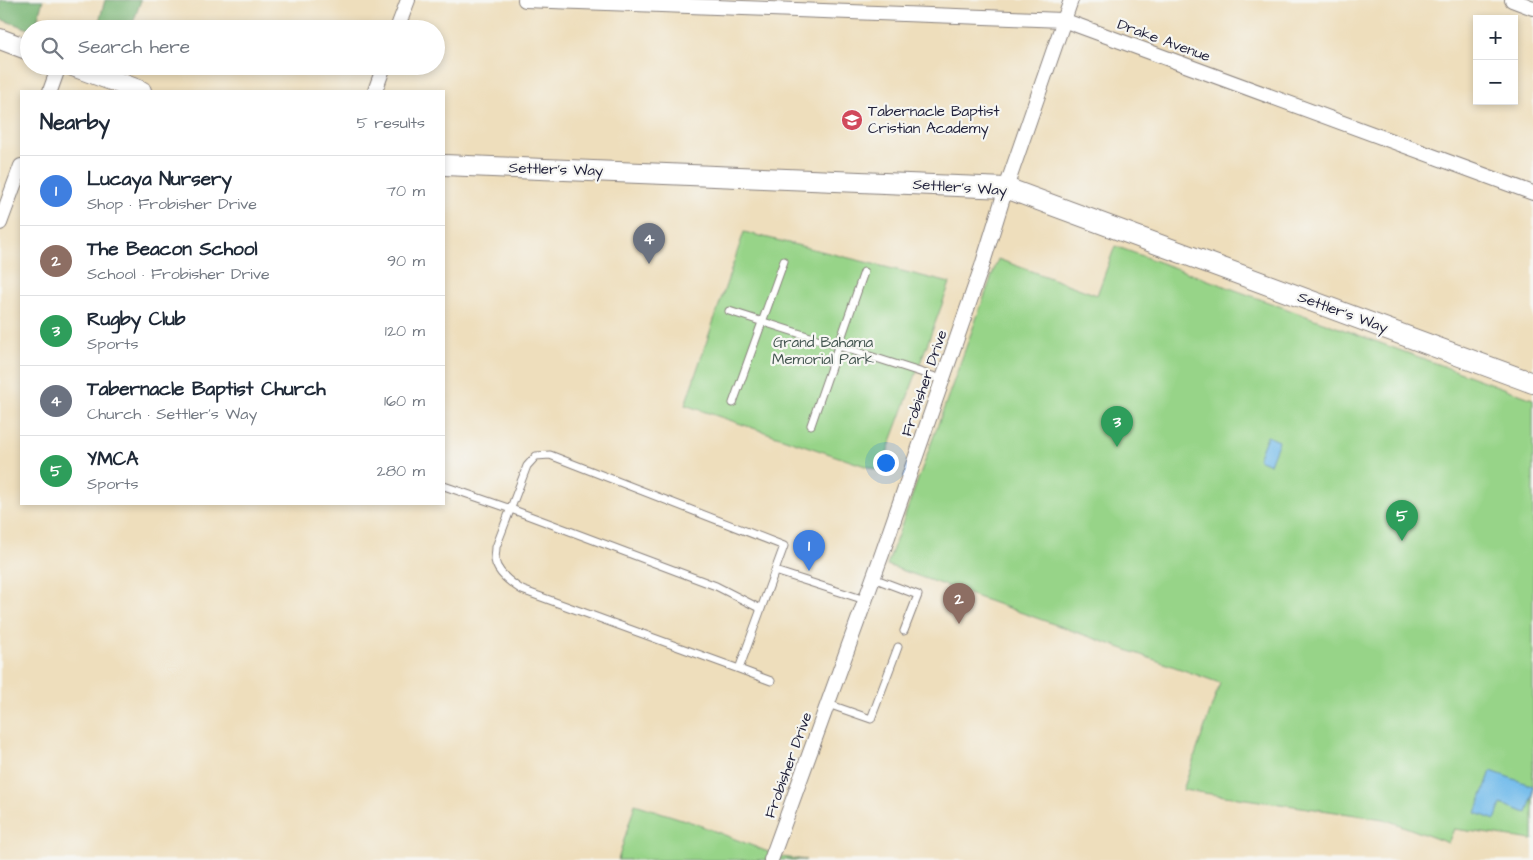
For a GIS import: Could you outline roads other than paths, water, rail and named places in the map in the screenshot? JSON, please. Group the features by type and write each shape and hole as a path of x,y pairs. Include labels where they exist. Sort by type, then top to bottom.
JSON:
{"main road":[{"path":"0,40 20,47"},
{"path":"98,75 138,90"},
{"name":"Settler's Way","path":"445,165 1006,188 1533,383"}],"street":[{"path":"401,20 408,0"},
{"name":"Drake Avenue","path":"525,0 1063,20 1533,193"},
{"name":"Frobisher Drive","path":"771,860 873,578 982,266 1006,188 1071,0"},
{"path":"1512,0 1533,8"},
{"path":"50,90 56,75"},
{"path":"375,90 381,75"},
{"path":"0,223 20,169"}],"lane":[{"path":"733,403 784,261"},
{"path":"811,424 864,272"},
{"path":"729,311 942,379"},
{"path":"739,669 784,546 550,455 536,456 527,466 496,548 495,560 501,572 510,582 522,590 771,681"},
{"path":"445,486 716,586 761,609"},
{"path":"775,571 865,600"},
{"path":"873,578 918,595 904,631"},
{"path":"828,704 871,719 898,647"}],"water":[{"path":"1267,436 1279,441 1270,464 1258,459"},
{"path":"1491,771 1533,786 1533,795 1527,813 1501,804 1495,820 1476,813"}],"place":[{"name":"Tabernacle Baptist Cristian Academy","path":"852,120"},
{"name":"Tabernacle Baptist Church","path":"649,264"},
{"name":"Rugby Club","path":"1117,447"},
{"name":"YMCA","path":"1402,541"},
{"name":"Lucaya Nursery","path":"809,571"},
{"name":"The Beacon School","path":"959,624"}],"park label":[{"name":"Grand Bahama Memorial Park","path":"823,350"}]}
